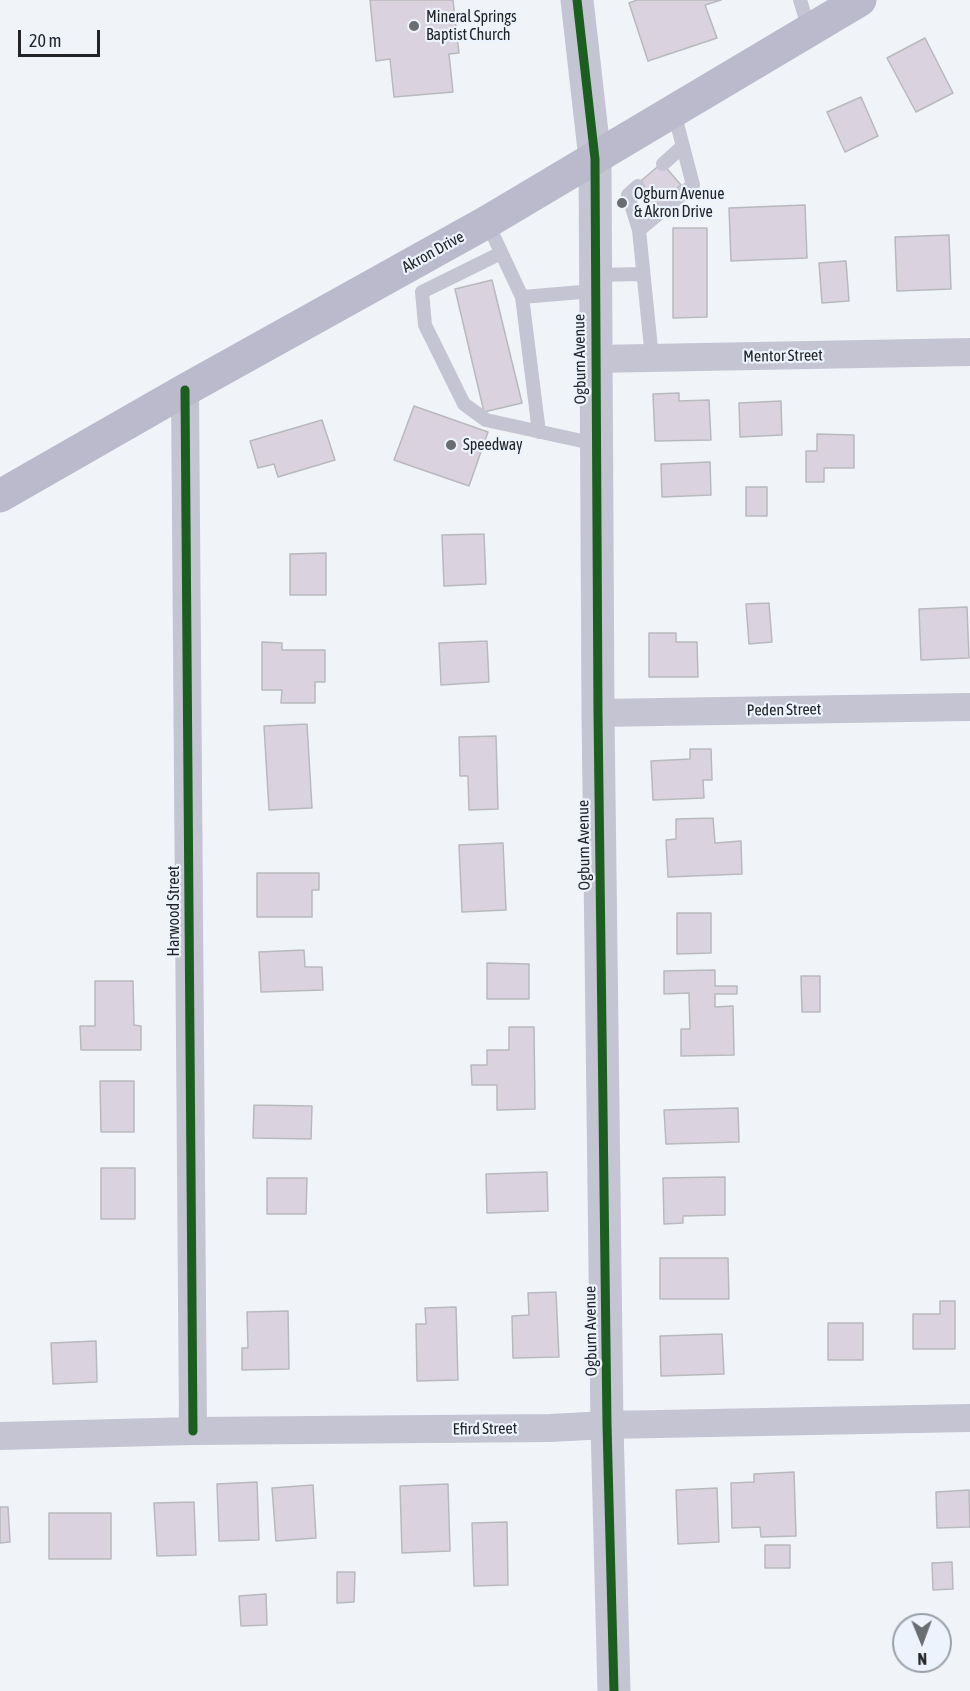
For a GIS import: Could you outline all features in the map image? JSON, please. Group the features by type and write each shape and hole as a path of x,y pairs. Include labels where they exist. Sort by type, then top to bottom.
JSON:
{"main road":[{"name":"Akron Drive","path":"0,496 185,390 415,279 488,222 860,0"}],"street":[{"name":"Ogburn Avenue","path":"577,0 595,159 597,713 607,1425 614,1691"},
{"name":"Mentor Street","path":"595,359 970,352"},
{"name":"Harwood Street","path":"185,390 193,1431"},
{"name":"Peden Street","path":"597,713 970,707"},
{"name":"Efird Street","path":"0,1436 193,1431 550,1428 970,1418"}],"lane":[{"path":"800,0 810,31"},
{"path":"639,230 693,185 674,112"},
{"path":"663,164 683,146"},
{"path":"638,186 628,195 639,230 652,358"},
{"path":"488,222 522,297 539,432"},
{"path":"501,253 415,279 425,325 464,404 486,420 596,444"},
{"path":"522,297 643,274"}],"building":[{"name":"Mineral Springs Baptist Church","path":"370,0 453,0 459,53 449,54 453,92 394,97 390,59 376,61"},
{"path":"637,0 721,0 705,5 717,38 648,61 629,3"},
{"path":"925,38 953,93 916,112 887,58"},
{"path":"861,97 878,136 845,152 827,112"},
{"path":"662,163 681,185 655,206 636,185"},
{"path":"805,205 807,258 731,261 729,208"},
{"path":"673,228 707,228 707,317 673,318"},
{"path":"949,235 951,289 897,291 895,237"},
{"path":"846,261 849,301 822,303 819,263"},
{"path":"492,280 522,403 484,412 455,289"},
{"path":"679,393 679,401 709,400 711,440 655,441 653,394"},
{"path":"781,401 782,435 740,437 739,403"},
{"path":"414,406 488,432 469,486 394,460"},
{"path":"322,420 335,460 278,477 274,464 258,468 250,441"},
{"path":"817,434 854,435 854,468 824,468 824,482 806,482 806,451 817,451"},
{"path":"710,462 711,495 662,497 661,464"},
{"path":"746,487 767,487 767,516 746,516"},
{"path":"484,534 486,584 444,586 442,535"},
{"path":"326,553 326,595 290,595 290,554"},
{"path":"769,603 772,642 749,644 746,604"},
{"path":"967,607 969,658 921,660 919,609"},
{"path":"649,633 676,633 676,642 697,642 698,677 649,677"},
{"path":"487,641 489,682 441,685 439,643"},
{"path":"262,642 282,643 282,650 325,650 325,682 315,682 315,703 281,703 282,690 262,690"},
{"path":"307,724 312,808 269,810 264,726"},
{"path":"496,736 498,809 469,810 468,776 460,776 459,737"},
{"path":"690,749 711,749 712,780 703,780 704,798 653,800 651,761 690,759"},
{"path":"713,818 715,843 741,841 742,874 668,877 666,840 676,839 676,819"},
{"path":"503,843 506,910 462,912 459,845"},
{"path":"257,873 319,873 319,890 312,890 312,917 257,917"},
{"path":"677,913 711,913 711,953 677,954"},
{"path":"304,950 305,967 322,967 323,990 261,992 259,952"},
{"path":"487,963 529,964 529,999 487,999"},
{"path":"715,970 715,986 737,986 737,994 715,994 715,1007 733,1006 734,1055 681,1056 681,1029 690,1029 689,993 664,994 664,971"},
{"path":"801,976 820,976 820,1012 802,1012"},
{"path":"95,981 133,981 134,1025 141,1026 141,1050 81,1050 80,1026 95,1026"},
{"path":"509,1027 534,1027 535,1109 497,1110 497,1085 472,1085 471,1065 487,1065 487,1050 509,1050"},
{"path":"100,1081 134,1081 134,1132 101,1132"},
{"path":"254,1105 312,1106 311,1139 253,1138"},
{"path":"738,1108 739,1142 666,1144 664,1110"},
{"path":"101,1168 135,1168 135,1219 101,1219"},
{"path":"547,1172 548,1211 487,1213 486,1174"},
{"path":"725,1177 725,1215 683,1216 683,1223 664,1224 663,1178"},
{"path":"267,1178 307,1178 306,1214 267,1214"},
{"path":"660,1258 728,1258 729,1299 660,1299"},
{"path":"556,1292 559,1357 513,1358 512,1316 529,1315 528,1293"},
{"path":"940,1301 955,1301 955,1349 913,1349 913,1314 940,1314"},
{"path":"456,1307 458,1380 417,1381 416,1324 426,1324 425,1308"},
{"path":"288,1311 289,1369 242,1370 242,1348 248,1348 247,1312"},
{"path":"828,1323 863,1323 863,1360 828,1360"},
{"path":"722,1334 724,1374 661,1376 660,1336"},
{"path":"96,1341 97,1382 53,1384 51,1343"},
{"path":"794,1472 796,1536 761,1537 760,1527 732,1528 731,1483 754,1482 754,1474"},
{"path":"257,1482 259,1540 219,1541 217,1484"},
{"path":"448,1484 450,1551 402,1553 400,1486"},
{"path":"313,1485 316,1538 276,1541 272,1488"},
{"path":"717,1488 719,1542 678,1544 676,1490"},
{"path":"969,1490 970,1527 937,1528 936,1492"},
{"path":"194,1502 196,1555 157,1556 154,1503"},
{"path":"0,1507 8,1507 10,1542 0,1543"},
{"path":"49,1513 111,1513 111,1559 49,1559"},
{"path":"507,1522 508,1585 474,1586 472,1523"},
{"path":"765,1545 790,1545 790,1568 765,1568"},
{"path":"952,1562 953,1589 933,1590 932,1563"},
{"path":"337,1572 355,1572 354,1602 337,1603"},
{"path":"266,1594 267,1625 241,1626 239,1596"}],"cycle path":[{"path":"577,0 595,159 598,713 607,1425 614,1691"},
{"path":"185,390 193,1431"}],"place":[{"name":"Mineral Springs Baptist Church","path":"414,26"},
{"name":"Ogburn Avenue & Akron Drive","path":"622,203"},
{"name":"Speedway","path":"451,445"}]}
